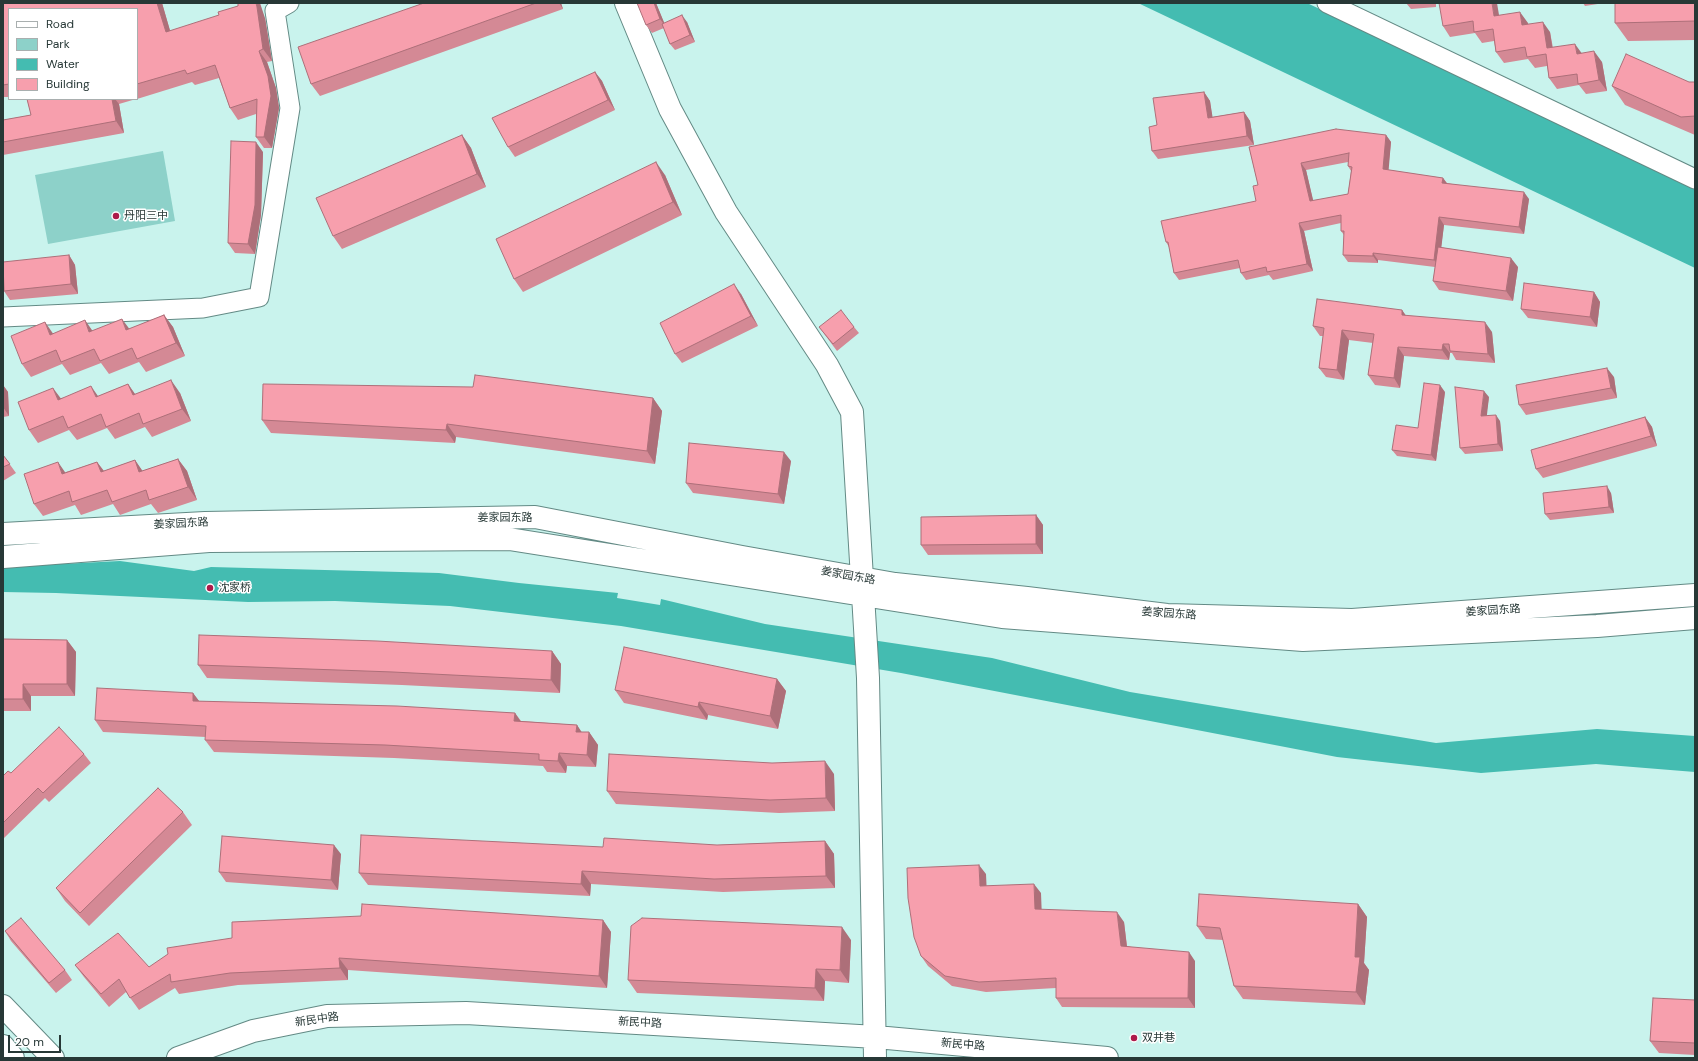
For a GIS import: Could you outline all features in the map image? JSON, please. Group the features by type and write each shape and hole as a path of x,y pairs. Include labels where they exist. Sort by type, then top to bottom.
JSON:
{"main road":[{"path":"626,3 670,109 726,212 827,365 852,412 864,587 868,678 875,1048"},
{"name":"姜家园东路","path":"3,534 205,522 535,517 1002,618 1303,640 1597,626 1695,618"},
{"name":"姜家园东路","path":"3,557 209,541 509,539 864,587 1167,615 1352,620 1695,595"},
{"path":"3,1006 53,1058"},
{"name":"新民中路","path":"178,1058 253,1031 327,1016 466,1013 875,1048 1107,1058"},
{"path":"3,1046 13,1058"}],"street":[{"path":"3,317 203,308 259,297 290,108 275,11 289,3"},
{"path":"1327,3 1695,179"}],"green space":[{"path":"163,151 175,221 48,244 35,175"}],"water":[{"path":"1138,3 1307,3 1695,187 1695,268"},
{"path":"120,561 194,571 211,567 439,573 618,593 617,598 660,605 661,599 765,624 992,658 1130,692 1436,743 1597,729 1695,736 1695,772 1596,764 1481,773 1337,757 901,673 621,626 450,606 335,601 248,602 3,592 3,563 62,564"}],"building":[{"path":"3,3 157,3 166,32 219,15 218,12 238,6 238,3 256,3 263,49 259,51 268,76 271,96 264,137 256,137 257,99 230,108 215,65 187,74 185,70 138,84 138,8 8,8 8,84 3,85"},
{"path":"424,3 536,3 311,84 298,47"},
{"path":"637,3 654,3 660,19 646,25"},
{"path":"1439,3 1492,3 1494,16 1520,12 1522,25 1543,22 1547,48 1575,44 1577,54 1594,51 1599,80 1578,84 1577,74 1549,78 1546,54 1527,57 1525,47 1496,52 1493,29 1474,32 1473,21 1443,26"},
{"path":"1615,3 1695,3 1695,21 1615,23"},
{"path":"682,15 690,35 670,44 662,24"},
{"path":"1626,54 1689,82 1695,82 1695,116 1681,117 1612,86"},
{"path":"595,72 608,100 508,147 492,118"},
{"path":"1204,92 1208,118 1244,112 1247,136 1152,151 1149,127 1157,125 1153,98"},
{"path":"27,100 112,100 116,121 3,142 3,120 31,115"},
{"path":"1336,129 1386,135 1383,169 1443,178 1442,183 1524,192 1519,227 1439,217 1434,260 1373,253 1373,256 1343,255 1344,231 1341,231 1341,215 1299,223 1307,264 1267,272 1266,267 1241,273 1238,260 1174,273 1168,242 1166,242 1161,221 1256,201 1253,186 1258,185 1249,147","holes":["1349,153 1348,166 1352,167 1348,194 1310,201 1301,163"]},
{"path":"462,135 477,174 333,236 316,198"},
{"path":"231,141 256,142 255,205 248,244 228,243"},
{"path":"656,162 673,202 514,279 496,239"},
{"path":"1438,247 1511,258 1506,291 1433,281"},
{"path":"69,255 71,284 4,291 3,262"},
{"path":"1524,283 1594,292 1590,317 1521,309"},
{"path":"734,284 751,316 675,354 660,323"},
{"path":"1317,299 1402,310 1402,315 1485,322 1488,354 1450,351 1449,344 1443,344 1442,350 1398,347 1394,378 1368,375 1374,334 1342,330 1337,370 1319,368 1324,328 1313,326"},
{"path":"841,310 854,327 833,344 819,327"},
{"path":"164,315 176,343 137,359 132,348 100,361 94,349 61,362 56,350 22,364 11,336 45,322 50,335 85,320 89,332 122,319 126,330"},
{"path":"1607,368 1611,388 1519,405 1516,385"},
{"path":"475,375 653,398 647,451 447,424 446,430 262,420 263,384 473,387"},
{"path":"171,380 182,409 143,424 139,413 106,427 101,414 68,428 63,416 29,430 18,402 53,388 58,400 91,386 96,397 128,384 133,395"},
{"path":"1424,383 1440,385 1431,455 1392,450 1396,425 1418,428"},
{"path":"1455,387 1484,391 1481,416 1496,415 1498,444 1460,448"},
{"path":"1645,417 1651,436 1536,469 1531,450"},
{"path":"689,443 784,452 778,494 686,483"},
{"path":"3,455 10,464 3,467"},
{"path":"178,459 188,487 149,500 146,490 112,502 107,490 72,502 69,491 34,504 24,474 58,462 62,474 97,462 101,472 135,460 139,472"},
{"path":"1607,486 1609,507 1545,514 1543,493"},
{"path":"1036,515 1036,544 921,545 921,517"},
{"path":"199,635 377,641 552,651 551,680 393,672 198,665"},
{"path":"3,639 67,640 67,684 23,684 23,699 3,699"},
{"path":"624,647 777,679 770,716 699,702 698,707 615,690"},
{"path":"97,688 193,693 193,701 397,706 515,713 514,721 577,725 576,732 589,732 587,755 559,753 558,761 539,760 539,754 385,745 205,740 206,726 95,720"},
{"path":"59,727 84,754 43,793 38,788 3,823 3,776 8,771 11,773"},
{"path":"609,754 772,763 825,761 826,798 770,800 607,791"},
{"path":"158,788 183,812 80,913 56,888"},
{"path":"361,835 603,847 604,838 717,845 825,841 826,876 714,879 582,871 581,884 359,873"},
{"path":"222,836 334,845 331,880 219,872"},
{"path":"979,865 980,886 1034,884 1035,909 1117,912 1121,946 1189,952 1188,998 1056,998 1056,978 979,982 945,976 921,956 914,937 908,898 907,868"},
{"path":"1199,894 1358,904 1355,957 1360,957 1356,992 1234,986 1220,928 1197,926"},
{"path":"362,904 603,920 599,976 339,958 340,968 230,973 171,982 170,974 130,998 119,979 101,994 75,965 118,933 149,967 168,954 167,948 232,938 232,922 361,916"},
{"path":"21,918 65,970 49,983 5,931"},
{"path":"642,918 842,927 840,970 816,969 815,988 628,980 631,926"},
{"path":"1653,998 1695,1000 1695,1043 1650,1041"}],"place":[{"name":"丹阳三中","path":"116,216"},
{"name":"沈家桥","path":"210,588"},
{"name":"双井巷","path":"1134,1038"}]}
